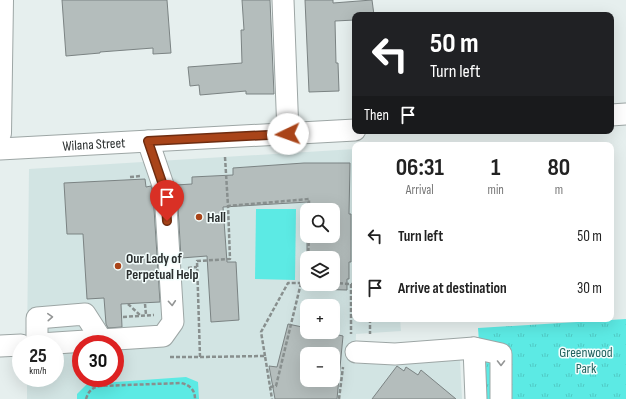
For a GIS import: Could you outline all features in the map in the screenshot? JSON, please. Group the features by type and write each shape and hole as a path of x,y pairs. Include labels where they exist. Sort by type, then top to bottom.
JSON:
{"main road":[{"path":"0,133 2,0"}],"street":[{"path":"283,0 288,134"},
{"path":"614,115 626,114"},
{"name":"Wilana Street","path":"0,149 352,130"},
{"path":"124,338 163,336 173,322 165,191 148,141"},
{"path":"37,335 37,318 85,314 98,335"},
{"path":"0,346 12,345"},
{"path":"474,348 476,399"},
{"path":"353,352 395,354 474,348 500,354 501,399"}],"path":[{"path":"200,357 197,261 230,259 225,154"},
{"path":"228,206 309,199 309,203"},
{"path":"272,399 261,332 288,283 300,283"},
{"path":"340,284 351,284 352,318"},
{"path":"270,387 276,386 300,287"},
{"path":"128,304 140,315"},
{"path":"145,304 146,315"},
{"path":"339,399 345,352 353,352 352,322"},
{"path":"170,357 265,356"},
{"path":"86,399 89,392 96,386 181,383 190,387 195,395 195,399"}],"shaded area":[{"path":"352,149 352,322 400,322 401,331 356,334 355,364 460,360 462,399 27,399 27,387 64,387 64,335 27,335 29,169"}],"green space":[{"path":"256,209 296,209 295,280 255,279"},
{"name":"Greenwood Park","path":"626,319 626,399 483,399 478,328 577,322 614,322 614,320"},
{"path":"186,377 198,382 199,399 77,399 77,394 84,387 124,387 124,381"}],"building":[{"path":"62,0 167,0 171,53 153,54 153,48 66,56"},
{"path":"242,0 270,0 274,94 246,94 246,91 200,95 199,85 190,86 188,67 242,63 241,30 244,30"},
{"path":"305,0 333,0 333,3 372,0 374,12 352,12 352,20 335,21 336,63 338,63 339,91 309,92"},
{"path":"304,163 350,163 349,214 351,214 351,262 349,262 349,279 347,279 347,290 340,290 340,251 307,251 307,243 340,243 340,203 308,202 223,207 227,262 236,262 239,320 211,322 207,256 181,258 176,185 192,184 192,177 233,175 233,168"},
{"name":"Our Lady of Perpetual Help","path":"145,179 146,187 151,186 153,193 160,302 121,304 122,327 108,328 106,324 104,298 87,299 83,234 67,234 64,183"},
{"path":"288,324 300,327 300,339 340,339 340,335 343,336 340,368 340,347 300,347 300,387 338,387 337,399 275,399 269,366 277,367"},
{"path":"397,366 404,371 406,367 418,375 421,370 456,399 372,399"}],"place":[{"name":"Hall","path":"199,217"},
{"name":"Our Lady of Perpetual Help","path":"118,266"}],"route":[{"path":"167,221 165,191 148,141 288,134"}]}
